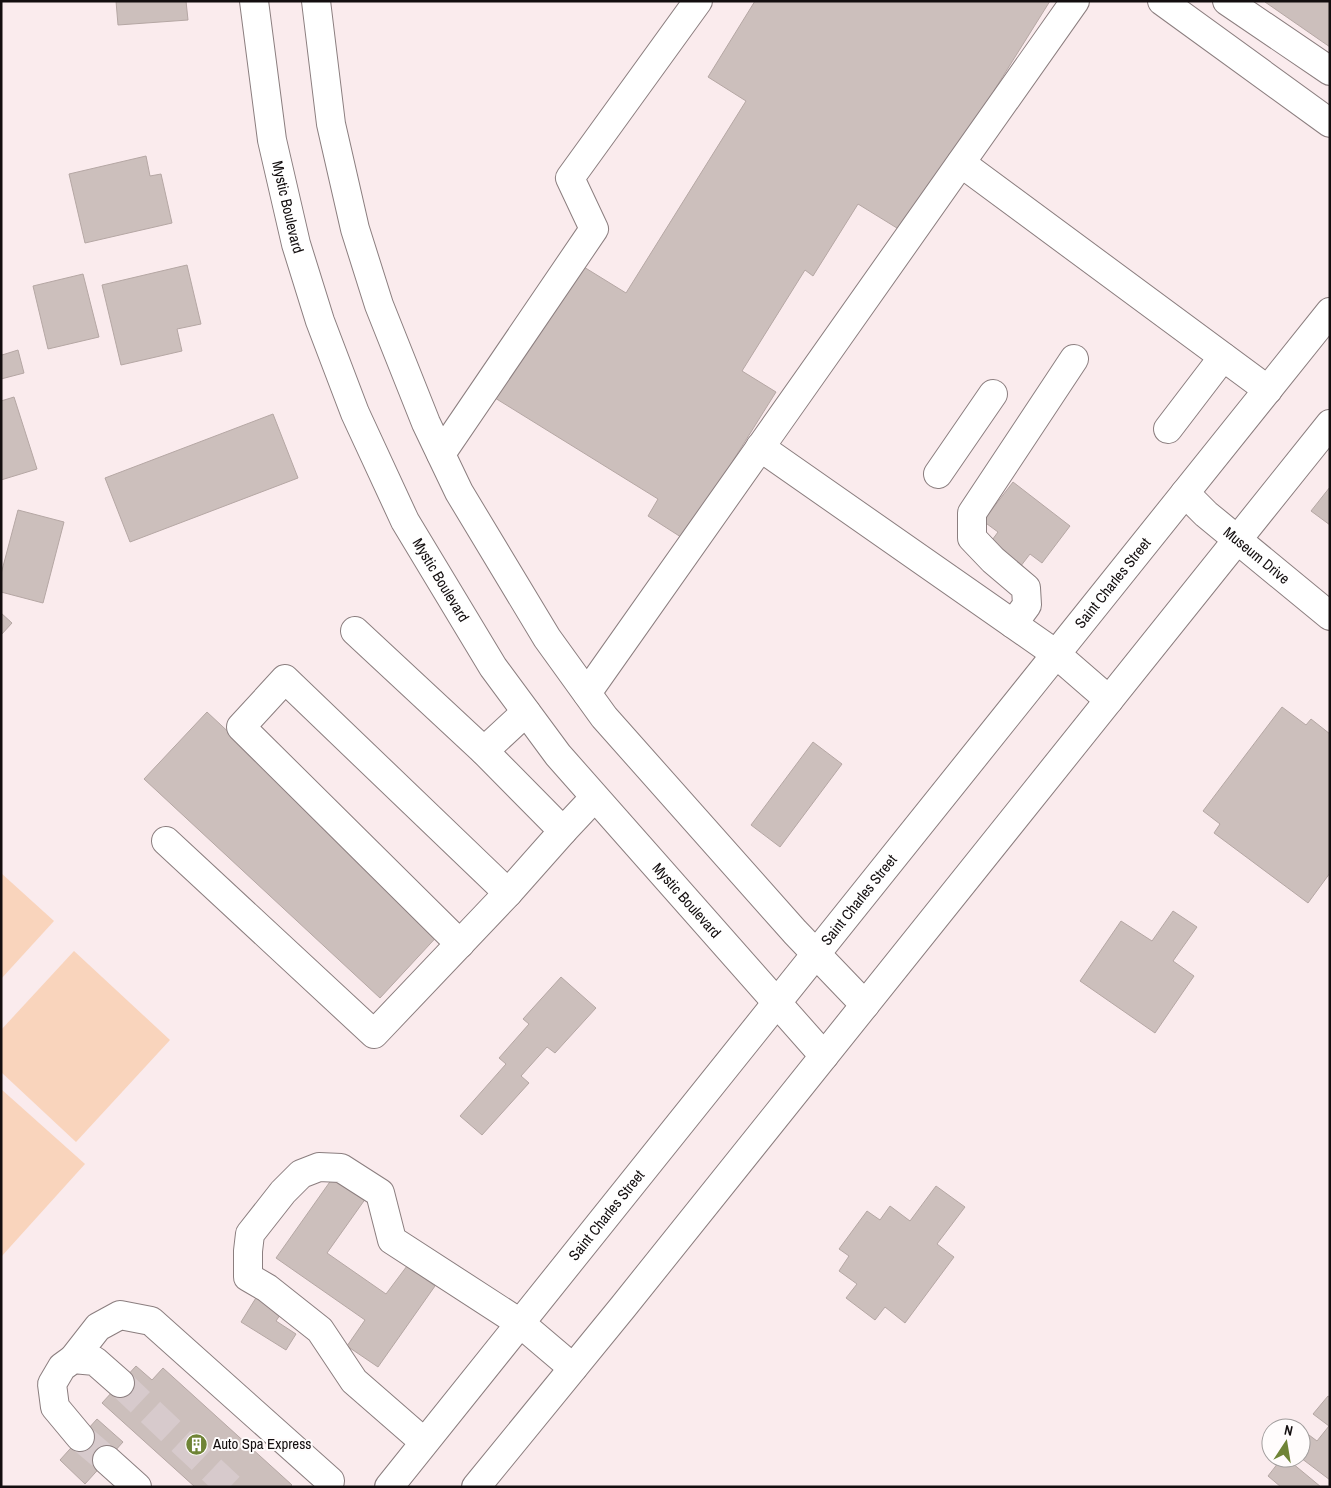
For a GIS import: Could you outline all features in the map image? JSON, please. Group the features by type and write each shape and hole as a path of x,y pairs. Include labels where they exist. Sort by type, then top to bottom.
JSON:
{"street":[{"name":"Mystic Boulevard","path":"254,1 272,140 296,244 320,321 355,413 405,521 493,667 558,755 824,1056"},
{"path":"316,1 331,124 355,229 379,305 426,423 459,492 547,638 604,717 815,954 864,1005"},
{"path":"441,454 594,229 570,178 698,1"},
{"path":"587,693 1076,1"},
{"path":"1162,1 1330,123"},
{"path":"1227,1 1330,72"},
{"path":"961,163 1268,390"},
{"name":"Saint Charles Street","path":"389,1487 1330,312"},
{"path":"1168,429 1223,357"},
{"path":"1013,624 1027,605 1026,588 993,560 972,538 972,513 1074,359"},
{"path":"938,474 993,394"},
{"path":"476,1487 1330,424"},
{"path":"760,447 1056,654 1109,700"},
{"name":"Museum Drive","path":"1184,494 1330,616"},
{"path":"355,631 484,751 563,831"},
{"path":"460,944 241,727 285,679 508,893"},
{"path":"484,751 526,712"},
{"path":"166,841 374,1034 508,893 594,798"},
{"path":"424,1442 354,1381 320,1330 267,1288 248,1277 250,1234 283,1192 301,1174 319,1167 341,1168 380,1193 392,1240 520,1323 573,1368"},
{"path":"80,1437 55,1407 52,1384 62,1367 74,1359 98,1327 120,1315 151,1321 330,1485"},
{"path":"74,1359 95,1361 120,1383"},
{"path":"106,1460 137,1487"}],"shaded area":[{"path":"1,873 54,921 1,979"},
{"path":"74,951 170,1040 76,1142 1,1072 1,1030"},
{"path":"1,1089 85,1164 1,1257"}],"building":[{"path":"116,1 186,1 188,20 118,25"},
{"path":"755,1 1050,1 905,233 858,204 813,276 805,270 742,371 776,392 684,539 648,516 658,499 495,398 579,264 626,293 746,101 708,77"},
{"path":"1330,1 1330,47 1265,2"},
{"path":"146,156 150,176 161,174 172,223 85,243 69,174"},
{"path":"187,265 201,324 177,329 182,351 121,365 102,285"},
{"path":"83,274 99,337 48,349 33,286"},
{"path":"18,350 24,373 1,379 1,353 2,355"},
{"path":"14,397 37,469 1,480 1,401"},
{"path":"273,414 298,478 130,542 105,478"},
{"path":"1013,482 1070,526 1042,563 1030,554 1017,571 987,547 998,532 983,521"},
{"path":"1330,487 1330,525 1311,511"},
{"path":"18,510 64,522 43,603 1,592 1,574"},
{"path":"1,613 12,623 1,635"},
{"path":"1282,707 1306,725 1311,719 1330,734 1330,873 1308,903 1214,833 1220,824 1203,811"},
{"path":"207,712 442,931 380,998 144,779"},
{"path":"813,742 842,764 780,847 751,825"},
{"path":"1173,911 1197,927 1173,961 1194,976 1155,1033 1080,981 1121,921 1152,941"},
{"path":"561,977 596,1008 555,1053 547,1047 521,1076 529,1083 482,1135 460,1116 506,1064 499,1058 529,1024 523,1019"},
{"path":"334,1176 366,1198 327,1253 386,1294 407,1266 435,1286 378,1367 347,1346 365,1320 276,1258"},
{"path":"936,1186 965,1207 937,1244 954,1257 905,1323 885,1307 875,1320 846,1298 857,1284 839,1271 849,1256 839,1249 867,1211 880,1220 890,1206 910,1221"},
{"path":"259,1293 284,1309 276,1321 296,1334 286,1350 241,1322"},
{"name":"Auto Spa Express","path":"136,1366 152,1380 163,1368 292,1485 290,1487 195,1487 102,1403"},
{"path":"1328,1396 1330,1397 1330,1480 1311,1466 1311,1436 1317,1441 1329,1426 1313,1414"},
{"path":"97,1419 123,1442 85,1484 60,1460"},
{"path":"1274,1468 1298,1468 1321,1487 1281,1487 1268,1476"}],"tunnel":[{"path":"120,1383 230,1487"},
{"path":"80,1437 107,1460"}],"place":[{"name":"Auto Spa Express","path":"197,1444"}]}
